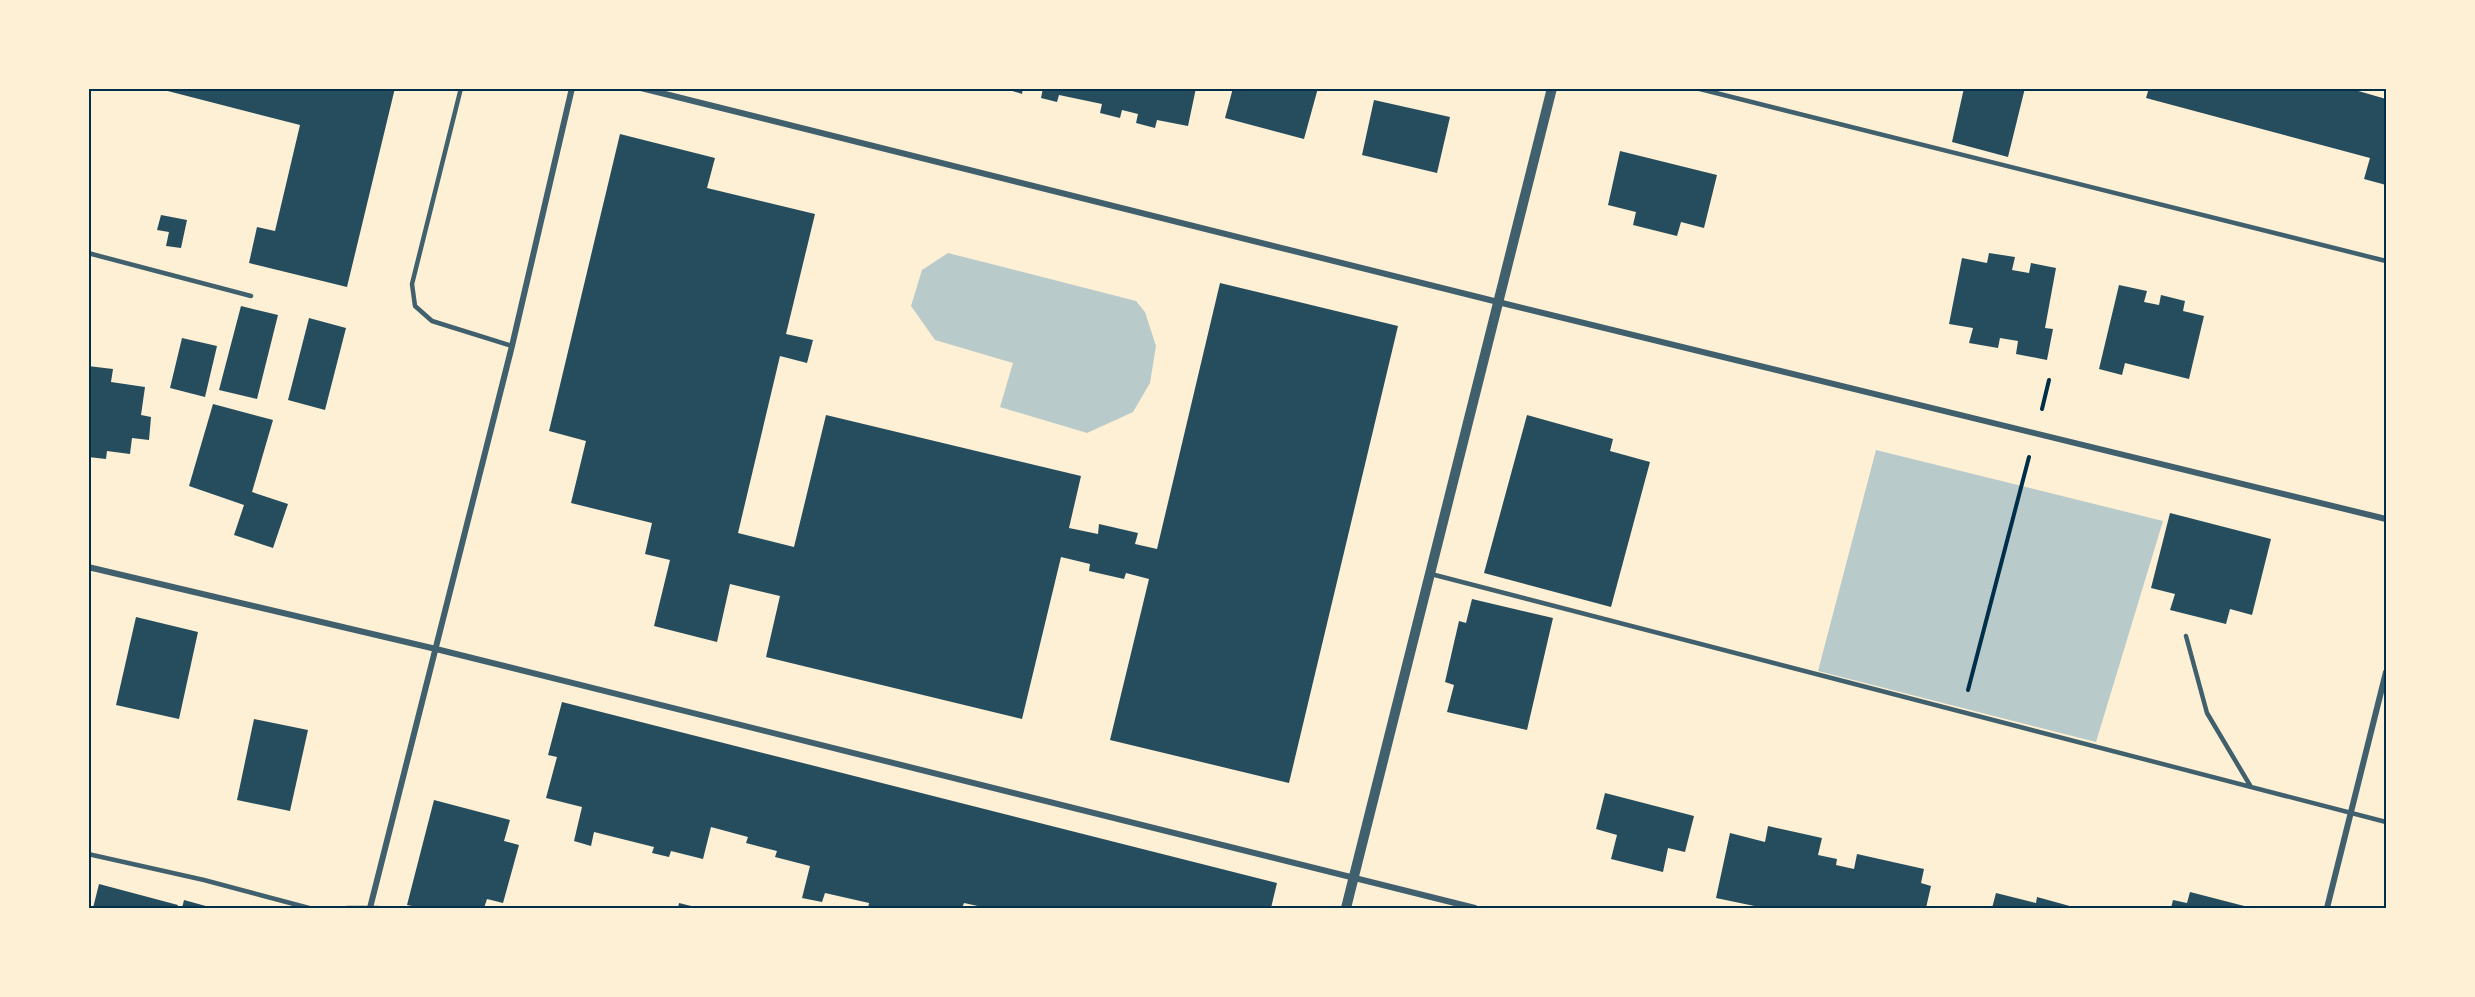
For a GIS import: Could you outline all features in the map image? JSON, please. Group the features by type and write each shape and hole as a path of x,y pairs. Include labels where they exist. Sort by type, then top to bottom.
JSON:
{"street":[{"path":"373,908 512,346 572,88"},
{"path":"641,88 1498,302 2386,519"},
{"path":"1346,909 1552,88"},
{"path":"88,567 436,649 1475,909"},
{"path":"2327,909 2386,672"}],"lane":[{"path":"461,88 412,284 416,306 432,321 512,346"},
{"path":"1696,88 2386,261"},
{"path":"88,253 251,296"},
{"path":"1431,574 2386,822"},
{"path":"2186,636 2207,713 2251,786"},
{"path":"88,854 204,880 309,909"},
{"path":"347,909 373,908"}],"path":[{"path":"1962,712 2049,380"}],"shaded area":[{"path":"948,253 1136,301 1145,312 1156,346 1150,383 1133,412 1087,433 1000,407 1013,363 935,340 911,306 922,270"},
{"path":"1876,450 2163,521 2096,742 1818,671"}],"building":[{"path":"156,88 395,88 347,287 249,263 257,227 275,231 300,125"},
{"path":"1003,88 1023,88 1022,94"},
{"path":"1043,88 1196,88 1188,126 1157,120 1155,128 1136,123 1138,114 1122,110 1120,118 1100,113 1102,104 1059,95 1057,102 1041,98"},
{"path":"1233,88 1318,88 1304,139 1225,118"},
{"path":"1964,88 2025,88 2008,157 1952,142"},
{"path":"2149,88 2348,88 2386,99 2386,185 2364,179 2370,158 2146,98"},
{"path":"1374,100 1450,117 1437,173 1362,155"},
{"path":"620,134 715,158 707,188 815,214 786,334 813,340 807,363 780,356 738,533 794,547 826,415 1081,476 1069,528 1098,534 1099,524 1138,533 1135,544 1157,549 1220,283 1398,326 1289,783 1110,740 1149,579 1126,573 1124,579 1089,571 1090,564 1061,557 1022,719 766,657 780,596 730,584 717,642 654,626 670,560 645,554 652,523 571,503 586,441 549,431"},
{"path":"1620,151 1717,175 1704,228 1681,222 1677,236 1633,225 1636,212 1608,205"},
{"path":"161,215 187,220 181,248 166,246 169,232 157,230"},
{"path":"1989,253 2015,257 2012,270 2029,273 2031,263 2056,268 2045,328 2053,329 2047,360 2016,354 2018,341 2000,338 1998,348 1969,343 1973,328 1949,324 1962,258 1987,263"},
{"path":"2119,285 2147,291 2144,302 2159,305 2161,295 2185,301 2183,311 2204,316 2189,379 2125,363 2122,375 2099,369"},
{"path":"241,306 278,315 257,399 219,390"},
{"path":"309,318 346,328 325,410 288,400"},
{"path":"182,338 217,346 205,397 170,388"},
{"path":"88,366 113,369 111,382 145,387 141,415 151,417 149,440 132,438 130,454 107,451 106,459 88,457"},
{"path":"213,404 273,420 252,492 288,504 273,548 234,535 244,505 189,486"},
{"path":"1527,415 1613,439 1610,451 1650,462 1611,607 1484,573"},
{"path":"2170,513 2271,539 2252,615 2230,609 2226,624 2170,610 2175,594 2151,588"},
{"path":"1472,599 1553,618 1527,730 1447,712 1454,685 1445,682 1459,621 1466,623"},
{"path":"136,617 198,632 179,719 116,705"},
{"path":"562,702 1277,883 1271,908 987,908 964,903 962,908 868,908 869,903 825,893 822,902 802,898 810,866 775,857 777,851 746,843 748,837 711,827 703,859 671,851 669,857 652,853 654,847 594,832 591,846 574,841 582,807 546,798 557,757 548,755"},
{"path":"254,719 308,730 290,811 237,800"},
{"path":"1605,793 1694,816 1685,852 1668,848 1663,872 1611,859 1617,835 1596,829"},
{"path":"434,800 510,820 504,841 519,845 503,903 487,899 484,908 421,908 407,905"},
{"path":"1768,826 1822,838 1818,855 1837,859 1836,865 1854,869 1857,854 1924,869 1921,883 1931,886 1926,908 1764,908 1716,898 1730,833 1765,842"},
{"path":"99,884 178,905 177,908 93,908"},
{"path":"2190,892 2252,908 2171,908 2173,900 2187,903"},
{"path":"1996,893 2036,903 2037,897 2077,908 1992,908"},
{"path":"184,900 213,908 182,908"},
{"path":"679,903 699,908 678,908"}]}
